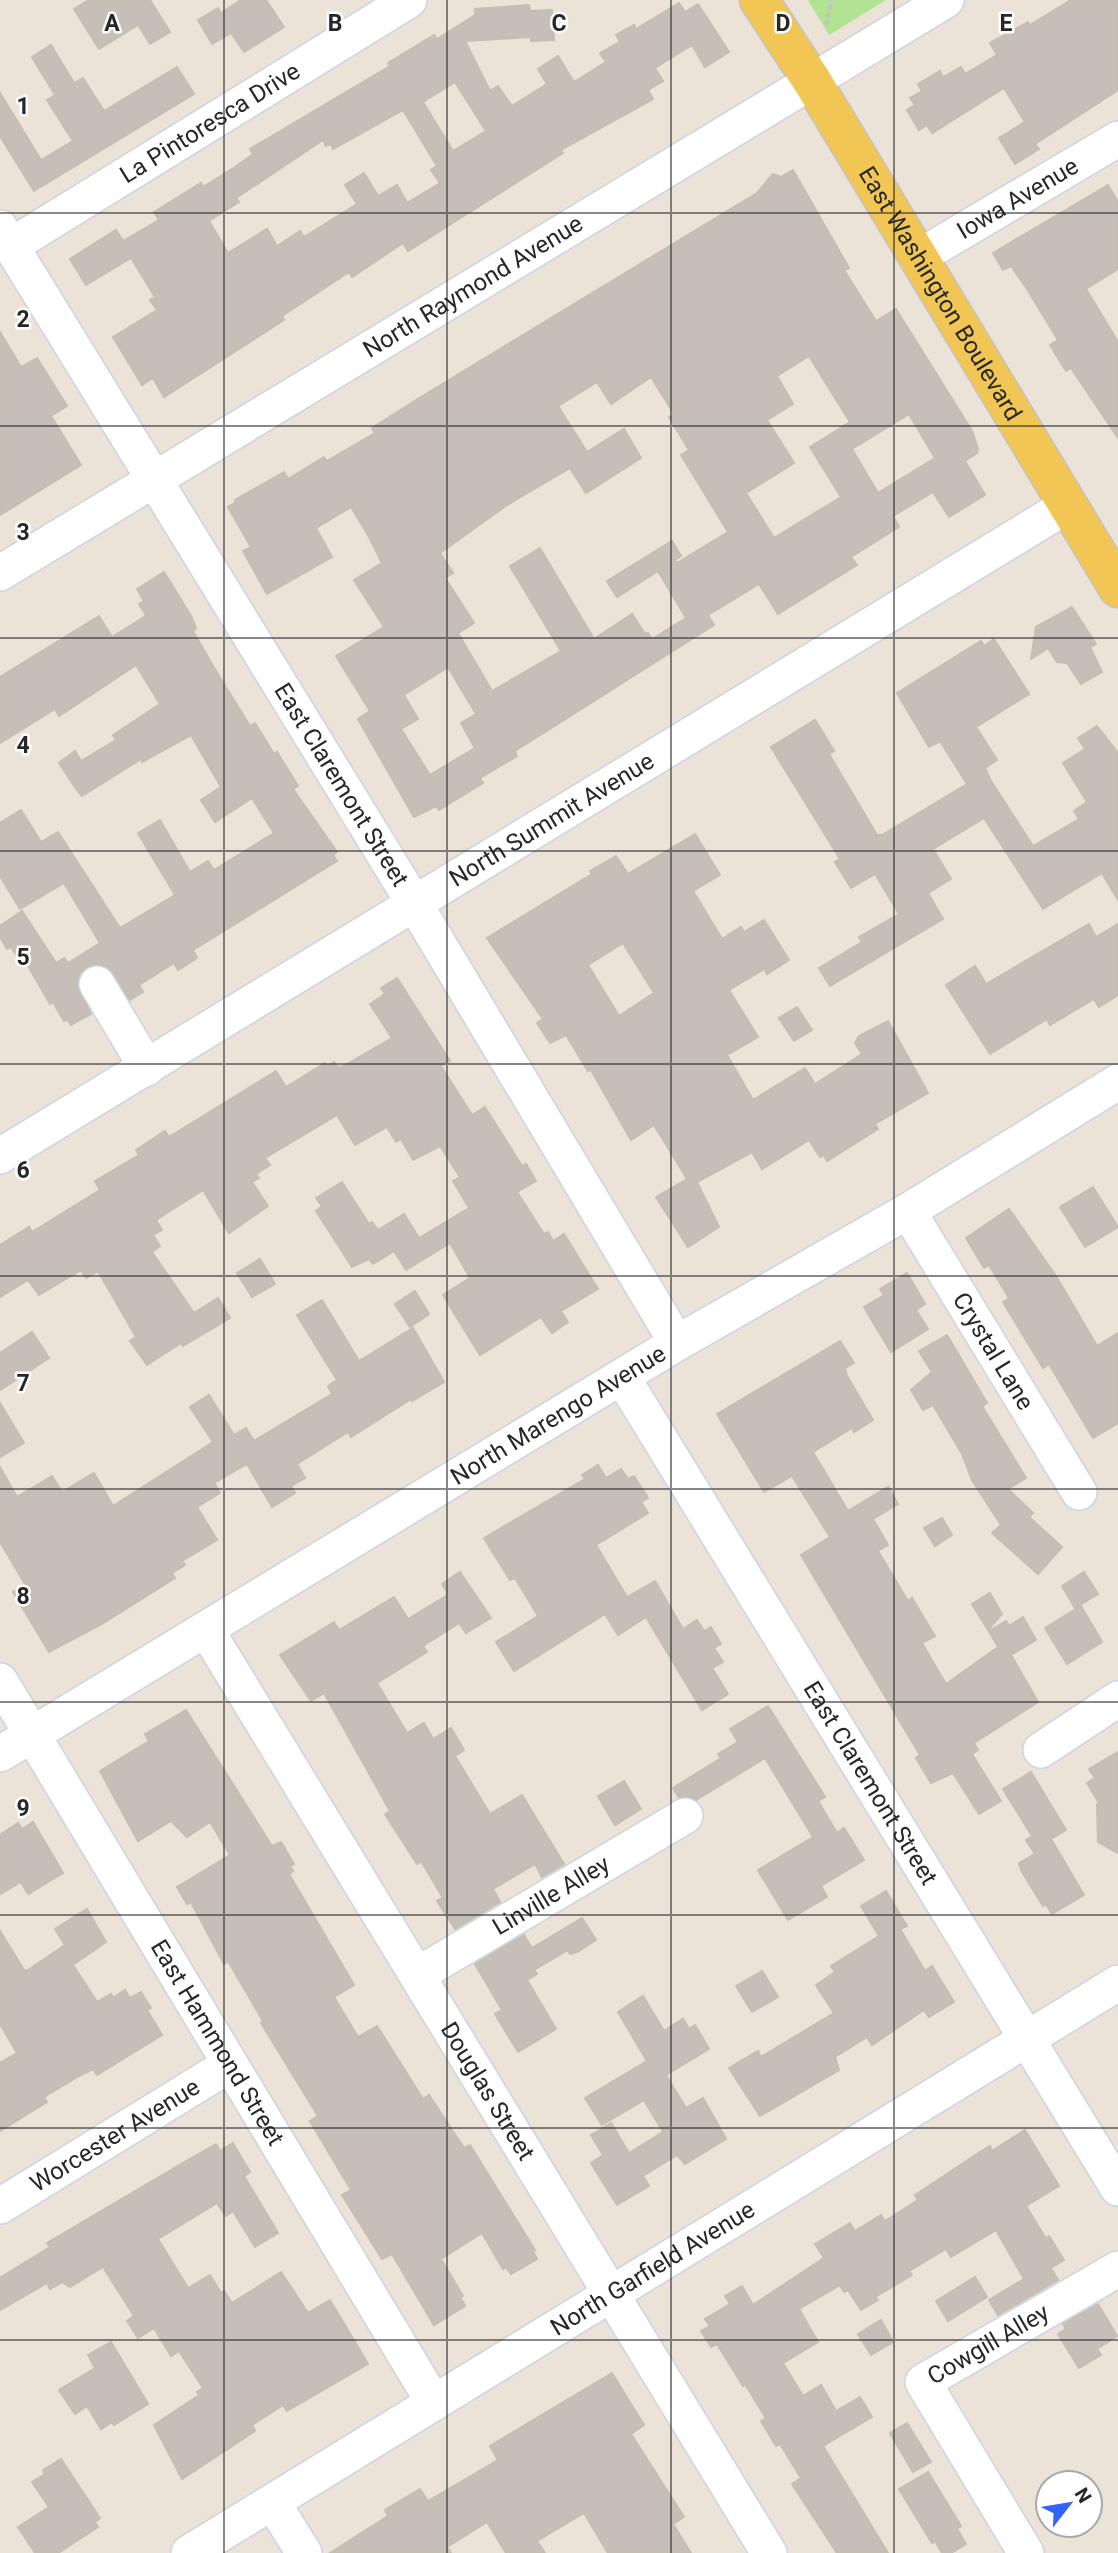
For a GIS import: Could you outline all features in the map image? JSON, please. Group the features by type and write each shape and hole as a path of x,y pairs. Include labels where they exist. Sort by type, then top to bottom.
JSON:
{"main road":[{"name":"East Washington Boulevard","path":"759,0 812,81 1118,588"}],"street":[{"name":"La Pintoresca Drive","path":"8,253 409,0"},
{"name":"North Raymond Avenue","path":"0,573 946,0"},
{"name":"Iowa Avenue","path":"917,258 1118,139"},
{"name":"East Claremont Street","path":"8,253 414,904 677,1343"},
{"name":"North Summit Avenue","path":"0,1157 1068,505"},
{"path":"97,984 147,1068"},
{"name":"North Marengo Avenue","path":"0,1754 207,1631 677,1343 908,1211 1118,1082"},
{"name":"Crystal Lane","path":"908,1211 1079,1492"},
{"name":"East Claremont Street","path":"622,1377 1029,2038 1118,2188"},
{"name":"Douglas Street","path":"207,1631 769,2553"},
{"name":"East Hammond Street","path":"0,1681 434,2403"},
{"path":"1041,1750 1118,1699"},
{"name":"Linville Alley","path":"417,1975 685,1816"},
{"name":"North Garfield Avenue","path":"189,2553 1118,1983"},
{"name":"Worcester Avenue","path":"0,2206 229,2065"},
{"name":"Cowgill Alley","path":"1026,2553 923,2382 1118,2269"},
{"path":"273,2503 304,2553"}],"path":[{"path":"826,26 832,0"}],"green space":[{"path":"808,0 886,0 829,35"}],"building":[{"path":"89,0 150,0 170,32 150,44 138,25 99,49 74,9"},
{"path":"241,0 266,0 284,27 244,52 231,33 212,44 198,20 218,8 221,13"},
{"path":"1071,0 1118,0 1118,90 1035,144 1039,149 1015,164 999,138 1025,122 1004,88 932,133 927,125 919,130 907,110 915,105 910,98 922,91 918,84 940,71 943,77 961,67 965,74 997,55 990,43 1028,22 1030,25"},
{"path":"679,3 685,12 698,4 729,52 705,67 692,45 655,68 663,81 648,90 653,99 561,150 563,153 408,251 403,243 352,277 349,272 282,316 284,320 164,397 153,378 142,385 113,337 157,310 150,300 155,297 131,258 86,285 70,259 116,230 123,241 159,220 154,212 201,183 203,187 235,167 253,154 250,149 390,66 388,63 434,35 437,39 475,15 475,9 529,5 530,11 552,10 554,40 531,41 531,37 465,41 490,91 498,86 512,106 547,84 538,69 558,56 574,82 606,62 600,53 620,42 616,35 634,25 636,29","holes":["455,82 486,131 453,151 423,102","403,110 437,166 431,170 440,183 407,203 397,185 378,196 364,173 345,185 357,204 304,237 300,231 277,246 267,229 228,253 209,221 239,202 236,198 323,140 326,146 331,144 333,149"]},
{"path":"51,45 74,83 83,78 104,111 177,67 194,94 34,191 0,136 0,93 41,160 73,141 47,100 55,95 32,57"},
{"path":"793,170 849,268 844,270 876,321 896,309 972,431 978,449 977,453 965,461 985,495 949,517 933,492 893,516 899,527 851,557 857,565 778,614 759,584 708,615 714,625 515,751 517,756 480,778 483,783 439,810 436,806 414,817 358,719 370,711 336,656 384,627 354,580 382,563 368,535 351,507 316,528 332,557 267,594 243,551 251,547 228,507 236,502 235,500 284,472 288,479 324,457 327,461 375,433 372,428 416,400 757,193 773,174 781,177","holes":["809,356 850,422 810,447 841,497 774,538 746,493 794,463 767,420 793,404 777,376","651,377 674,414 669,417 689,450 681,455 728,532 677,563 675,560 681,556 672,541 607,581 617,597 658,571 686,618 652,639 648,633 645,634 632,614 594,639 540,548 510,566 561,651 492,691 458,633 474,623 445,578 453,573 440,553 507,505 570,468 586,493 641,458 624,429 587,452 558,406 597,382 611,404","909,414 935,458 878,493 852,449","448,667 476,714 461,723 475,748 430,775 401,729 418,719 404,695"]},
{"path":"1108,185 1118,202 1118,269 1086,289 1118,342 1118,438 1071,368 1066,371 1050,345 1058,340 1027,289 1011,266 1003,270 993,253"},
{"path":"0,332 21,367 37,358 67,406 51,416 81,465 0,515"},
{"path":"164,572 191,616 196,628 193,631 213,666 250,726 255,723 274,754 277,752 298,786 293,789 337,852 333,855 337,861 193,950 197,958 178,970 174,963 139,985 143,992 130,1000 107,967 96,964 86,967 79,975 77,985 91,1014 71,1025 67,1019 64,1021 53,1002 50,1004 27,964 24,966 11,947 7,949 0,937 0,926 22,911 56,963 64,958 68,963 100,943 64,883 20,909 0,876 0,823 21,810 41,842 58,832 120,928 175,895 138,833 160,820 190,872 208,861 214,870 274,833 252,798 215,822 201,800 221,787 191,735 142,762 141,759 82,796 76,789 59,763 75,751 81,761 116,740 113,735 160,704 136,665 59,716 55,709 0,743 0,677 99,616 112,637 144,617 146,615 139,604 144,601 137,589"},
{"path":"1072,607 1096,644 1090,647 1102,672 1081,684 1067,663 1057,662 1048,648 1031,659 1036,627"},
{"path":"994,639 1029,694 976,727 997,760 985,768 991,781 1033,846 1079,819 1074,811 1087,802 1063,763 1085,749 1078,738 1097,726 1118,753 1118,900 1102,873 1043,909 984,818 933,849 951,879 928,893 943,919 830,986 819,968 862,942 859,937 899,914 875,874 851,888 835,862 840,859 771,747 815,720 834,751 829,754 877,835 882,835 967,784 940,741 929,747 897,693 981,641 984,646"},
{"path":"695,834 720,875 693,891 722,939 741,927 744,932 764,920 789,960 767,974 764,969 729,990 758,1037 727,1055 753,1100 805,1068 815,1084 862,1054 855,1043 859,1036 888,1021 928,1093 875,1124 878,1129 827,1161 824,1155 820,1157 809,1140 762,1169 752,1152 697,1182 719,1227 688,1247 656,1197 687,1179 654,1125 631,1140 591,1070 588,1071 566,1035 550,1043 537,1023 543,1019 487,938 592,874 590,871 616,856 628,874","holes":["623,943 654,993 619,1016 588,965"]},
{"path":"1089,924 1096,937 1118,924 1118,995 1099,1007 1094,999 1050,1025 1047,1019 990,1054 946,985 975,966 986,984"},
{"path":"397,978 450,1061 441,1066 472,1115 485,1107 522,1166 526,1164 536,1181 517,1192 544,1234 548,1232 553,1241 564,1234 598,1289 561,1311 568,1322 552,1333 541,1317 480,1355 443,1295 470,1278 450,1243 406,1270 394,1251 373,1264 369,1259 352,1267 316,1211 322,1206 316,1198 342,1182 369,1224 372,1222 378,1230 404,1214 419,1238 469,1208 453,1181 460,1177 440,1146 413,1160 401,1139 396,1142 387,1127 355,1145 337,1115 265,1158 270,1165 256,1174 259,1178 252,1182 268,1206 229,1233 203,1190 156,1220 162,1230 153,1235 160,1246 152,1252 194,1313 218,1298 230,1318 183,1346 181,1343 147,1365 130,1341 136,1337 98,1271 86,1278 81,1270 39,1295 28,1280 0,1297 0,1245 29,1227 32,1232 100,1190 95,1181 139,1155 136,1150 165,1131 169,1137 276,1071 286,1087 325,1063 327,1066 334,1062 338,1068 392,1038 370,1004 385,994 381,988"},
{"path":"797,1007 812,1030 794,1041 779,1018"},
{"path":"1093,1187 1118,1227 1085,1247 1060,1207"},
{"path":"1009,1209 1056,1276 1097,1346 1118,1333 1118,1423 1093,1438 1049,1364 1043,1368 1003,1302 1009,1298 989,1265 984,1268 966,1238"},
{"path":"260,1259 275,1284 252,1297 237,1273"},
{"path":"907,1273 925,1304 916,1310 928,1329 891,1352 864,1307 884,1295 880,1289"},
{"path":"415,1291 429,1314 410,1327 395,1304"},
{"path":"322,1300 359,1361 413,1328 444,1382 412,1401 411,1399 351,1437 348,1432 297,1464 305,1478 291,1486 295,1493 272,1507 247,1464 214,1483 220,1493 197,1507 217,1540 182,1561 185,1565 172,1573 175,1578 102,1624 49,1652 13,1592 25,1584 0,1542 0,1467 17,1497 52,1476 62,1492 94,1473 113,1506 213,1442 190,1407 209,1395 234,1435 246,1428 254,1441 332,1394 328,1386 337,1380 297,1315"},
{"path":"32,1332 49,1358 0,1390 0,1353"},
{"path":"947,1335 987,1403 982,1406 1026,1478 1008,1489 1033,1513 1029,1517 1062,1547 1038,1574 992,1533 1001,1525 972,1480 962,1454 933,1405 923,1410 911,1390 932,1372 919,1351"},
{"path":"840,1341 854,1363 845,1368 847,1376 873,1420 854,1432 852,1428 813,1452 848,1511 888,1487 898,1504 873,1519 888,1545 878,1551 908,1601 912,1598 935,1636 922,1643 946,1684 998,1647 989,1631 1006,1621 1009,1626 1023,1617 1036,1640 1011,1655 1038,1702 974,1743 978,1750 972,1754 1001,1801 979,1814 953,1773 931,1783 916,1758 920,1755 801,1555 830,1537 792,1476 764,1492 717,1414"},
{"path":"0,1403 24,1443 0,1457"},
{"path":"598,1465 606,1478 621,1469 628,1479 634,1476 648,1498 641,1502 648,1513 596,1545 627,1597 655,1581 683,1629 697,1620 704,1631 711,1627 721,1644 714,1648 723,1662 712,1668 728,1694 702,1710 646,1617 618,1635 605,1614 514,1671 496,1642 538,1616 515,1578 510,1580 484,1538 585,1479 582,1475"},
{"path":"942,1518 952,1535 935,1546 924,1528"},
{"path":"460,1572 491,1618 466,1633 459,1623 423,1646 427,1652 377,1683 407,1733 424,1723 433,1739 451,1728 464,1750 455,1756 490,1814 522,1795 564,1864 542,1877 535,1864 493,1889 500,1902 455,1929 437,1901 443,1898 421,1861 417,1864 385,1814 390,1811 324,1693 311,1701 280,1655 334,1622 339,1630 394,1597 408,1619 446,1596 447,1592 442,1584"},
{"path":"1084,1572 1098,1594 1075,1608 1062,1586"},
{"path":"990,1593 1002,1614 988,1630 972,1604"},
{"path":"1081,1606 1102,1642 1067,1664 1045,1628"},
{"path":"768,1706 825,1797 818,1801 837,1833 844,1828 864,1860 821,1886 827,1897 788,1920 758,1870 813,1837 765,1758 696,1800 679,1798 673,1788 721,1758 718,1754 738,1742 730,1729"},
{"path":"186,1710 272,1846 281,1842 294,1864 290,1866 293,1871 289,1874 354,1985 334,1997 358,2037 377,2026 423,2099 429,2095 464,2148 470,2145 535,2250 533,2251 537,2259 511,2274 506,2267 503,2269 482,2233 441,2259 463,2296 460,2297 465,2306 434,2325 392,2254 382,2259 342,2195 351,2190 310,2121 318,2116 261,2023 263,2021 228,1961 224,1964 191,1902 187,1904 177,1887 230,1855 210,1822 187,1837 171,1821 138,1841 100,1771 149,1741 145,1734"},
{"path":"1118,1752 1118,1853 1098,1842 1099,1803 1087,1783 1095,1778 1089,1769"},
{"path":"1031,1772 1066,1830 1051,1839 1084,1895 1052,1914 1046,1904 1043,1906 1021,1870 1019,1863 1035,1854 1026,1840 1032,1836 1003,1789"},
{"path":"624,1781 641,1809 615,1825 598,1796"},
{"path":"33,1822 63,1873 28,1894 21,1882 0,1894 0,1835 18,1823 22,1829"},
{"path":"886,1891 907,1926 900,1929 925,1971 932,1966 954,2002 929,2017 924,2010 872,2045 867,2037 835,2057 839,2070 760,2116 729,2068 758,2051 761,2057 834,2013 816,1985 835,1972 831,1966 879,1936 861,1906"},
{"path":"87,1909 106,1942 73,1965 97,2002 111,1994 113,1998 125,1990 130,1998 141,1992 151,2008 147,2010 162,2035 97,2075 93,2069 79,2076 44,2097 47,2102 0,2131 0,2063 17,2053 0,2024 0,1931 24,1970 28,1970 65,1945 55,1929"},
{"path":"582,1918 596,1940 577,1952 570,1954 568,1950 534,1970 537,1974 527,1980 556,2029 518,2052 495,2014 502,2010 475,1964 524,1935 532,1948"},
{"path":"762,1971 778,1997 752,2012 736,1986"},
{"path":"643,1996 664,2031 683,2019 689,2029 695,2025 709,2049 666,2075 686,2108 703,2098 726,2139 685,2164 677,2155 643,2176 649,2186 617,2205 591,2163 603,2155 591,2135 611,2123 629,2153 663,2132 644,2100 602,2125 585,2098 647,2061 618,2012"},
{"path":"1025,2130 1059,2186 1026,2206 1046,2239 1049,2236 1064,2260 1051,2268 1058,2280 998,2315 989,2300 1024,2279 996,2230 951,2257 946,2249 909,2271 912,2275 875,2297 878,2300 861,2310 848,2290 844,2292 840,2285 799,2309 818,2342 783,2363 803,2396 821,2385 836,2411 860,2397 872,2417 823,2446 888,2553 837,2553 792,2484 801,2478 780,2444 776,2446 761,2421 766,2418 717,2344 711,2347 701,2331 710,2326 705,2319 730,2304 725,2296 742,2286 753,2305 824,2258 815,2244 850,2223 855,2231 881,2215 885,2221 918,2200 915,2195 983,2150 990,2146 992,2151"},
{"path":"233,2143 250,2172 244,2176 278,2233 255,2247 233,2211 226,2216 217,2203 158,2239 188,2288 210,2275 221,2293 224,2291 232,2303 281,2272 308,2313 330,2300 368,2364 287,2411 283,2405 252,2425 255,2431 182,2479 154,2425 199,2395 197,2392 203,2388 179,2351 171,2356 154,2328 138,2338 127,2321 134,2316 103,2267 70,2287 62,2282 50,2289 47,2283 0,2310 0,2278 50,2247 47,2243 181,2164 216,2144 220,2151"},
{"path":"975,2277 987,2297 948,2321 936,2301"},
{"path":"1098,2304 1117,2336 1097,2349 1101,2355 1079,2368 1058,2334 1066,2329 1063,2324"},
{"path":"881,2320 893,2342 871,2355 858,2334"},
{"path":"111,2342 148,2404 114,2425 112,2422 101,2429 87,2406 75,2414 59,2390 95,2368 88,2355"},
{"path":"612,2373 644,2425 631,2434 684,2517 673,2524 691,2553 608,2553 584,2513 537,2541 545,2553 506,2553 487,2522 447,2547 451,2553 330,2553 388,2516 385,2510 420,2489 428,2501 498,2460 490,2446"},
{"path":"907,2423 931,2462 913,2472 890,2433"},
{"path":"61,2459 100,2518 95,2522 98,2527 58,2553 35,2553 18,2527 49,2507 32,2482 45,2474 43,2470"},
{"path":"928,2472 961,2526 957,2529 966,2544 951,2553 942,2553 935,2541 932,2543 899,2489"}]}
